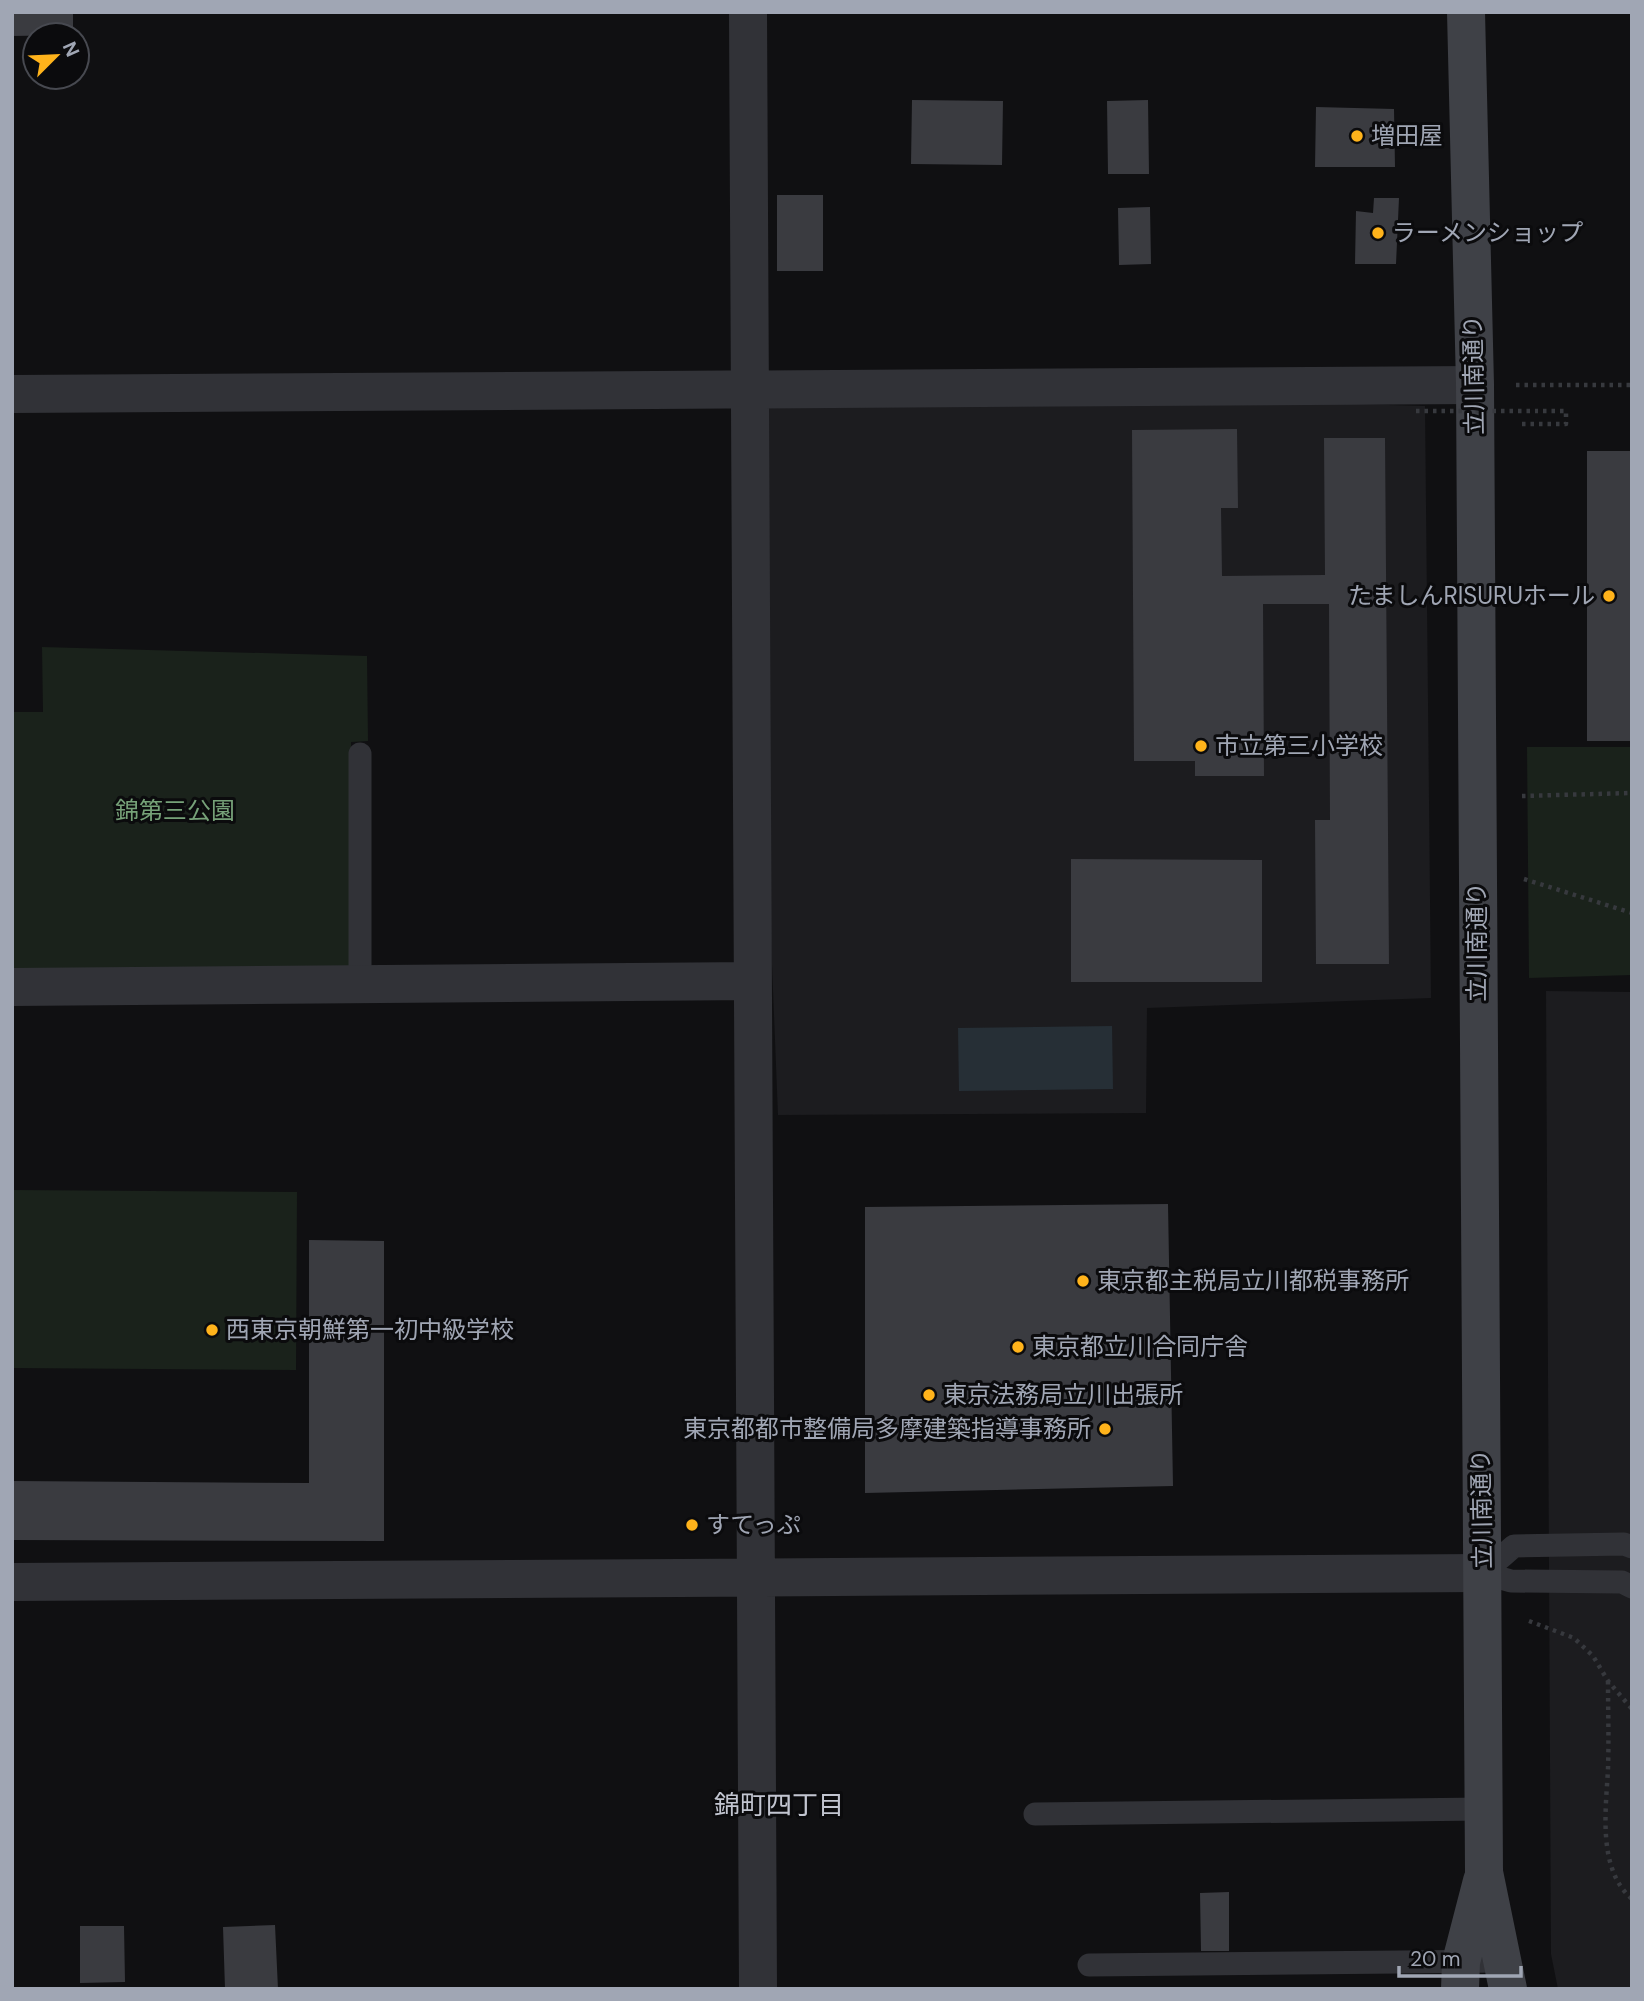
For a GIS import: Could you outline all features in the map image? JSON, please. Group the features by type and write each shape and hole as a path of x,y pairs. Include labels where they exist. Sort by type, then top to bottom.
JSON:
{"street":[{"path":"748,12 758,1989"},
{"name":"立川南通り","path":"1466,12 1475,385 1484,1872 1506,1975"},
{"path":"12,394 1475,385"},
{"path":"12,987 752,981"},
{"path":"12,1582 1483,1573"},
{"name":"立川南通り","path":"1461,1975 1484,1872"}],"lane":[{"path":"360,754 360,985"},
{"path":"1483,1573 1514,1546 1624,1544 1632,1547"},
{"path":"1483,1573 1511,1581 1622,1582 1632,1587"},
{"path":"1035,1814 1484,1810"},
{"path":"1089,1965 1506,1975"}],"path":[{"path":"1516,385 1632,385"},
{"path":"1416,411 1566,411 1566,424 1522,424"},
{"path":"1522,796 1632,793"},
{"path":"1524,879 1632,913"},
{"path":"1529,1621 1574,1638 1592,1656 1608,1681 1632,1709"},
{"path":"1608,1681 1608,1768 1605,1800 1608,1846 1614,1875 1632,1899"}],"shaded area":[{"path":"749,388 1425,406 1431,998 1147,1008 1146,1113 778,1115"},
{"path":"1546,991 1632,992 1632,1989 1558,1989 1551,1954"},
{"path":"1112,1026 1113,1089 959,1091 958,1028"}],"green space":[{"name":"錦第三公園","path":"42,647 367,656 368,741 351,742 351,972 12,971 12,712 43,712"},
{"path":"1527,747 1632,747 1632,975 1529,978"},
{"path":"12,1190 297,1192 296,1370 12,1368"}],"building":[{"path":"12,12 73,12 73,21 21,21 21,36 12,36"},
{"path":"912,100 1003,101 1002,165 911,164"},
{"path":"1148,100 1149,174 1108,174 1107,101"},
{"path":"1316,107 1394,109 1395,167 1315,167"},
{"path":"777,195 823,195 823,271 777,271"},
{"path":"1374,198 1399,198 1396,264 1355,264 1356,211 1373,213"},
{"path":"1150,207 1151,264 1119,265 1118,208"},
{"path":"1237,429 1238,508 1221,508 1222,576 1325,575 1324,438 1385,438 1389,964 1316,964 1315,820 1330,820 1329,604 1263,604 1264,776 1195,776 1195,761 1134,761 1132,430"},
{"name":"たましんRISURUホール","path":"1587,451 1632,451 1632,741 1587,741"},
{"path":"1071,859 1262,860 1262,982 1071,982"},
{"name":"東京都立川合同庁舎","path":"1168,1204 1173,1486 865,1493 865,1207"},
{"path":"309,1240 384,1241 384,1541 12,1540 12,1481 309,1483"},
{"path":"1229,1892 1229,1951 1201,1951 1200,1893"},
{"path":"275,1925 278,1989 225,1989 223,1927"},
{"path":"80,1926 124,1926 125,1982 80,1983"}],"place":[{"name":"増田屋","path":"1357,136"},
{"name":"ラーメンショップ","path":"1378,233"},
{"name":"たましんRISURUホール","path":"1609,596"},
{"name":"市立第三小学校","path":"1201,746"},
{"name":"東京都主税局立川都税事務所","path":"1083,1281"},
{"name":"西東京朝鮮第一初中級学校","path":"212,1330"},
{"name":"東京都立川合同庁舎","path":"1018,1347"},
{"name":"東京法務局立川出張所","path":"929,1395"},
{"name":"東京都都市整備局多摩建築指導事務所","path":"1105,1429"},
{"name":"すてっぷ","path":"692,1525"}],"district":[{"name":"錦町四丁目","path":"779,1805"}]}
